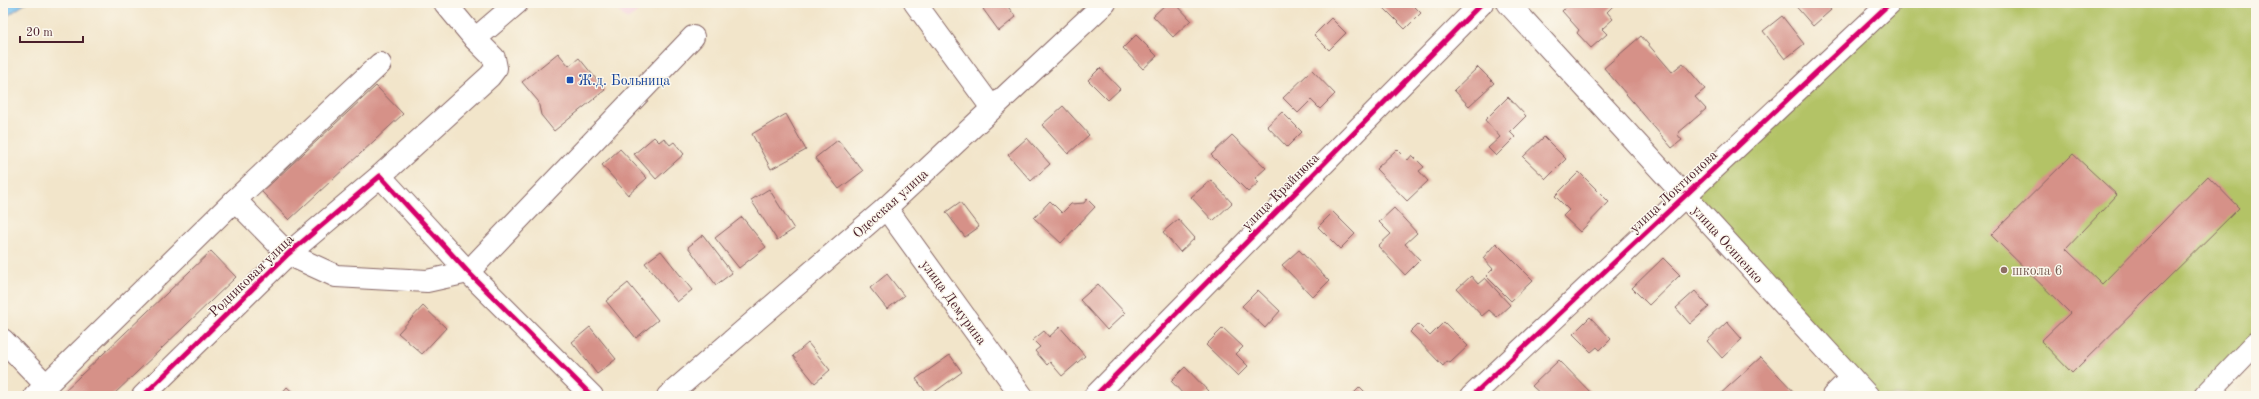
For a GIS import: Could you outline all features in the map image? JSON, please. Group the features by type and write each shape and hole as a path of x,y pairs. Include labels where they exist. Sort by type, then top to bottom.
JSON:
{"street":[{"path":"445,3 475,39 518,3"},
{"path":"915,3 992,108"},
{"name":"Одесская улица","path":"668,396 886,208 1104,3"},
{"name":"улица Осипенко","path":"1508,3 1868,396"},
{"name":"улица Локтионова","path":"1472,396 1890,3"},
{"name":"улица Крайнюка","path":"1095,396 1475,5"},
{"path":"235,200 288,254 336,276 427,281 468,272 693,36"},
{"name":"Родниковая улица","path":"143,396 288,254 380,176 490,76 496,68 494,58 475,39"},
{"path":"3,340 40,390 235,200 380,64"},
{"path":"380,176 468,272 592,396"},
{"name":"улица Демурина","path":"886,208 1022,396"},
{"path":"2205,396 2256,343"},
{"path":"1833,396 1851,378"}],"shaded area":[{"path":"611,3 648,3 627,20"}],"green space":[{"name":"школа 6","path":"1890,3 2256,3 2256,343 2205,396 1868,396 1685,196"}],"water":[{"path":"3,3 26,3 3,19"}],"building":[{"path":"990,3 1005,3 1016,17 999,31 983,9"},
{"path":"1167,3 1175,3 1191,20 1173,37 1153,16"},
{"path":"1383,3 1411,3 1421,13 1405,29 1381,5"},
{"path":"1570,3 1610,3 1613,6 1607,12 1613,19 1602,29 1607,34 1591,48 1577,33 1579,30 1562,11"},
{"path":"1793,3 1825,3 1831,10 1813,26"},
{"path":"1782,16 1804,44 1785,59 1763,31"},
{"path":"1331,18 1346,33 1329,50 1314,35"},
{"path":"1136,35 1157,56 1143,69 1123,48"},
{"path":"1641,36 1672,72 1683,63 1705,89 1695,97 1706,109 1677,134 1682,140 1672,148 1604,68"},
{"path":"558,53 569,66 579,58 605,90 554,131 541,115 538,101 522,82"},
{"path":"1478,67 1494,83 1469,106 1454,90"},
{"path":"1100,68 1120,89 1108,100 1088,80"},
{"path":"1312,70 1335,94 1320,109 1311,100 1298,113 1283,98"},
{"path":"376,86 403,114 289,220 262,192"},
{"path":"1508,97 1526,116 1510,132 1515,137 1496,156 1488,148 1500,137 1485,120"},
{"path":"1063,106 1089,135 1068,154 1042,125"},
{"path":"1282,112 1302,132 1287,147 1267,126"},
{"path":"786,114 806,150 771,169 752,134"},
{"path":"1232,135 1266,168 1255,178 1259,182 1248,192 1211,155"},
{"path":"654,137 659,142 664,138 670,145 674,142 684,154 656,179 634,154"},
{"path":"1544,137 1566,159 1546,179 1523,157"},
{"path":"1027,138 1050,164 1031,181 1008,155"},
{"path":"838,140 863,171 839,189 815,158"},
{"path":"620,149 647,178 628,195 602,165"},
{"path":"1397,149 1408,160 1412,155 1424,167 1419,171 1428,181 1407,201 1376,169"},
{"path":"2073,154 2117,195 2066,249 2102,284 2208,176 2239,208 2072,373 2041,341 2070,313 1991,235"},
{"path":"1579,172 1609,202 1580,232 1563,216 1569,210 1555,196"},
{"path":"1211,180 1232,203 1213,221 1191,197"},
{"path":"769,189 794,229 777,240 751,200"},
{"path":"1087,199 1095,207 1061,243 1034,218 1050,201 1062,213 1071,204 1084,203"},
{"path":"960,202 979,227 965,237 946,212"},
{"path":"1394,208 1417,233 1405,244 1420,260 1405,275 1378,246 1391,234 1379,222"},
{"path":"1333,212 1355,234 1340,249 1318,227"},
{"path":"742,217 766,247 739,268 715,238"},
{"path":"1178,219 1195,238 1180,252 1163,232"},
{"path":"703,235 732,273 716,285 688,247"},
{"path":"1496,243 1533,280 1511,301 1486,276 1493,269 1483,258"},
{"path":"1299,250 1329,281 1313,297 1282,265"},
{"path":"211,251 236,277 112,396 59,396"},
{"path":"661,251 692,290 677,302 645,263"},
{"path":"1663,258 1680,275 1649,305 1632,288"},
{"path":"887,274 904,296 887,309 870,288"},
{"path":"1471,276 1478,284 1485,278 1510,305 1497,317 1489,310 1482,316 1457,289"},
{"path":"628,283 658,320 636,338 606,301"},
{"path":"1098,284 1125,313 1107,330 1080,300"},
{"path":"1258,290 1280,311 1265,328 1242,306"},
{"path":"1695,291 1709,307 1690,324 1676,308"},
{"path":"423,306 446,328 422,354 398,333"},
{"path":"1590,317 1611,339 1600,350 1597,347 1591,352 1573,334"},
{"path":"1444,322 1468,346 1450,363 1447,361 1443,366 1410,332 1418,324 1430,336"},
{"path":"1727,322 1742,339 1722,358 1707,341"},
{"path":"590,327 616,359 597,374 572,342"},
{"path":"1060,327 1085,356 1062,376 1050,362 1047,365 1035,351 1040,347 1033,340 1044,331 1049,337"},
{"path":"1223,328 1243,347 1236,354 1248,366 1238,376 1206,345"},
{"path":"808,343 830,370 815,383 793,356"},
{"path":"950,355 962,372 929,396 916,379"},
{"path":"1761,357 1796,394 1794,396 1718,396"},
{"path":"1559,360 1594,396 1543,396 1532,386"},
{"path":"1185,367 1209,392 1204,396 1185,396 1171,381"},
{"path":"287,387 297,396 279,396"},
{"path":"1360,387 1369,396 1351,396"}],"cycle path":[{"path":"1095,396 1482,3"},
{"path":"1472,396 1890,3"},
{"path":"143,396 288,254 380,176 468,272 592,396"}],"place":[{"name":"Ж.д. Больница","path":"570,80"},
{"name":"школа 6","path":"2004,270"}]}
